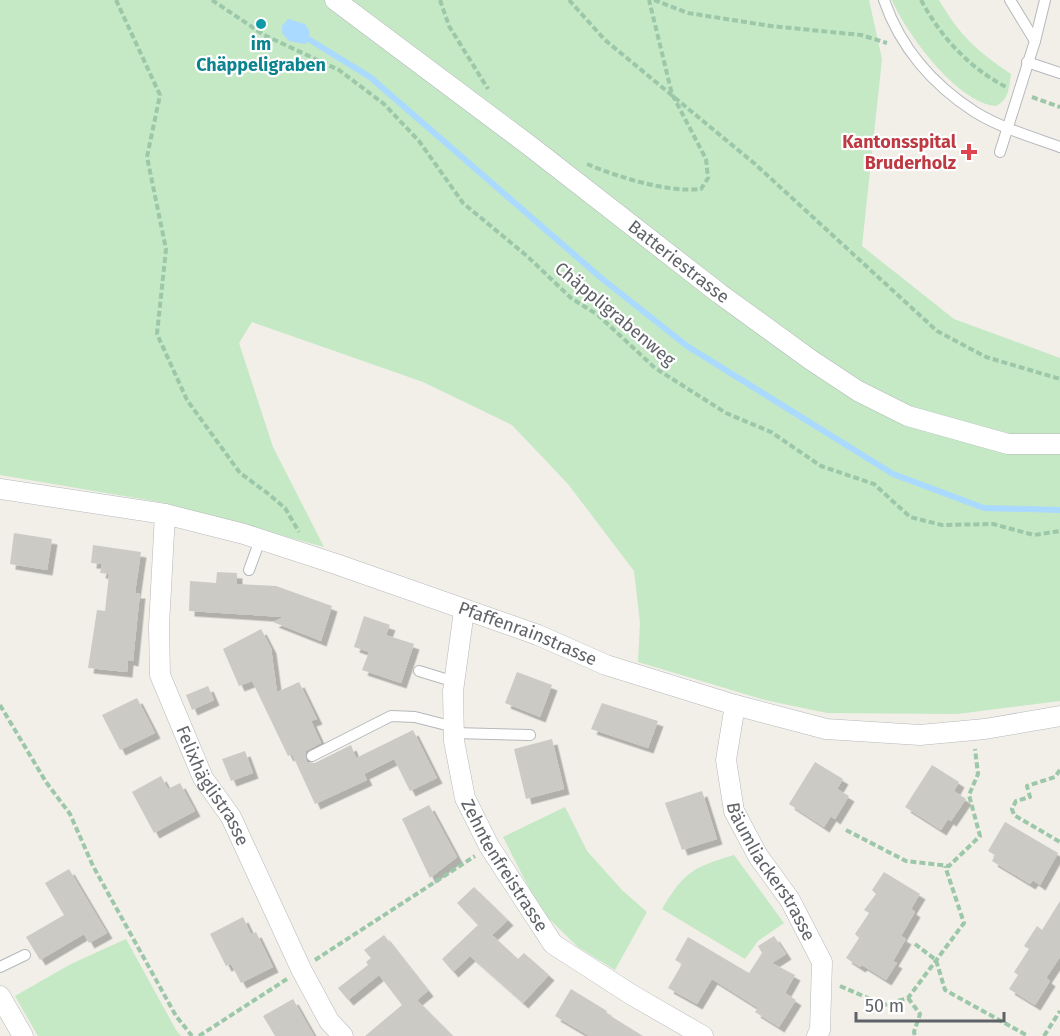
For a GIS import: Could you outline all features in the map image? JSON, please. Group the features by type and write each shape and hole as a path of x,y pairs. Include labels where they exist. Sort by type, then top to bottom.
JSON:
{"street":[{"name":"Batteriestrasse","path":"335,0 480,108 720,294 858,391 908,416 1008,444 1060,444"},
{"name":"Pfaffenrainstrasse","path":"0,489 165,514 260,540 538,635 606,664 735,705 826,729 920,735 972,731 1060,716"},
{"name":"Felixhäglistrasse","path":"165,514 159,626 160,675 203,778 231,817 301,969 329,1021 342,1036"},
{"name":"Zehntenfreistrasse","path":"464,610 455,682 454,730 465,798 489,846 553,944 632,995 703,1036"},
{"name":"Bäumliackerstrasse","path":"735,705 726,760 734,811 758,856 790,900 822,962 820,1030 817,1036"},
{"path":"0,996 23,1036"}],"lane":[{"path":"884,0 908,50 921,67 945,90 976,112 1009,128 1060,147"},
{"path":"1010,0 1035,41"},
{"path":"1000,152 1009,128 1017,92 1035,41 1045,0"},
{"path":"1027,62 1060,73"},
{"path":"249,570 260,540"},
{"path":"418,671 455,682"},
{"path":"312,756 391,716 415,717 454,730 530,735"},
{"path":"0,967 25,955"}],"path":[{"path":"116,0 160,95 147,158 166,249 157,334 187,400 240,473 285,508 299,530 295,551"},
{"name":"Chäppligrabenweg","path":"212,0 264,35 339,70 384,104 419,141 463,203 527,256 571,298 598,315 655,368 726,412 771,432 821,466 874,484 910,517 942,525 993,524 1034,535 1060,531"},
{"path":"440,0 449,26 491,94 480,108"},
{"path":"569,0 605,40 637,69 672,94 755,164 937,331 986,357 1060,380"},
{"path":"619,177 687,191 701,189 708,178 706,159 672,94 651,0"},
{"path":"651,0 688,13 771,26 861,35 908,50"},
{"path":"921,0 933,22 956,50 986,76 1017,92 1060,107"},
{"path":"0,705 46,782 70,814 93,866 176,1016 192,1036"},
{"path":"846,830 906,861 949,866 981,836 969,795 978,774 972,731"},
{"path":"1060,770 1055,777 1027,786 1030,797 1016,801 1012,809 1014,815 1060,842"},
{"path":"200,1036 489,846"},
{"path":"821,979 884,1005 908,998 964,923 945,866"},
{"path":"915,944 936,960 945,990 1028,1036"},
{"path":"908,998 920,1014 914,1032 915,1036"},
{"path":"1044,1036 1060,1011"}],"green space":[{"path":"0,0 869,0 882,59 862,246 954,319 1060,358 1060,701 957,714 827,713 765,700 638,662 640,623 634,571 568,484 512,425 423,382 252,322 239,343 273,447 324,547 165,503 0,475"},
{"path":"892,0 939,0 954,24 970,42 1011,74 1008,93 1004,100 996,106 981,102 965,93 950,80 921,47"},
{"path":"565,807 587,851 622,890 647,912 615,970 578,947 540,910 503,837"},
{"path":"734,855 784,923 758,941 745,959 662,909 677,886 691,873"},
{"path":"126,939 181,1036 38,1036 15,996 71,964"}],"water":[{"path":"288,19 305,24 310,40 305,44 289,41 282,33 282,26"}],"building":[{"path":"14,533 52,539 47,570 10,564"},
{"path":"93,545 141,552 135,593 140,593 133,661 128,660 127,672 88,668 97,610 105,611 109,574 100,573 102,564 91,563"},
{"path":"217,572 237,573 237,584 276,586 332,606 321,641 273,622 283,617 189,611 190,581 216,583"},
{"path":"364,616 390,625 386,635 414,644 401,683 362,670 369,652 354,647"},
{"path":"261,629 271,648 277,692 299,682 317,719 311,721 321,743 306,751 307,762 315,763 351,745 356,758 413,730 437,778 410,791 394,759 364,774 367,780 315,804 292,754 288,756 252,681 239,686 223,649"},
{"path":"517,672 552,685 540,717 505,703"},
{"path":"208,686 214,700 192,710 186,695"},
{"path":"137,698 155,733 120,750 102,715"},
{"path":"602,703 658,721 648,748 591,729"},
{"path":"552,739 564,789 526,799 514,749"},
{"path":"245,751 253,773 231,781 222,759"},
{"path":"815,762 843,779 837,789 849,796 835,819 831,816 824,827 789,804"},
{"path":"932,765 959,782 954,791 966,799 951,821 948,819 941,830 905,807"},
{"path":"161,776 168,789 180,783 195,811 154,833 132,792"},
{"path":"702,791 717,839 682,850 665,803"},
{"path":"429,805 457,857 430,878 402,819"},
{"path":"1005,822 1058,853 1040,885 1033,880 1030,884 992,861 995,855 988,851"},
{"path":"69,869 107,933 89,943 84,934 40,960 26,937 64,915 45,883"},
{"path":"884,872 920,894 911,909 915,912 901,936 906,939 893,961 897,963 886,980 846,958 859,938 855,934 869,913 864,910 876,894 872,890"},
{"path":"474,887 508,920 492,935 518,959 524,953 549,975 523,1003 470,956 453,972 442,959 478,925 457,903"},
{"path":"1060,901 1060,957 1046,978 1050,981 1035,1005 1009,989 1018,975 1014,972 1029,949 1024,946 1037,926 1042,930"},
{"path":"243,917 251,934 256,932 273,967 241,983 231,964 226,966 210,934"},
{"path":"384,935 428,991 417,1000 453,1036 365,1036 402,1005 379,975 348,1000 338,988 368,965 366,962 371,958 364,950"},
{"path":"774,936 786,954 772,963 795,975 785,993 796,1000 779,1027 755,1012 758,1008 712,979 697,1004 668,988 682,964 675,960 688,937 749,973 762,953 758,946"},
{"path":"571,989 643,1036 589,1036 555,1016"},
{"path":"293,999 314,1036 275,1036 263,1016"}],"waterway":[{"path":"310,40 370,77 600,277 687,346 893,474 984,508 1060,510"}],"place":[{"name":"im Chäppeligraben","path":"261,24"},
{"name":"Kantonsspital Bruderholz","path":"969,152"}]}
